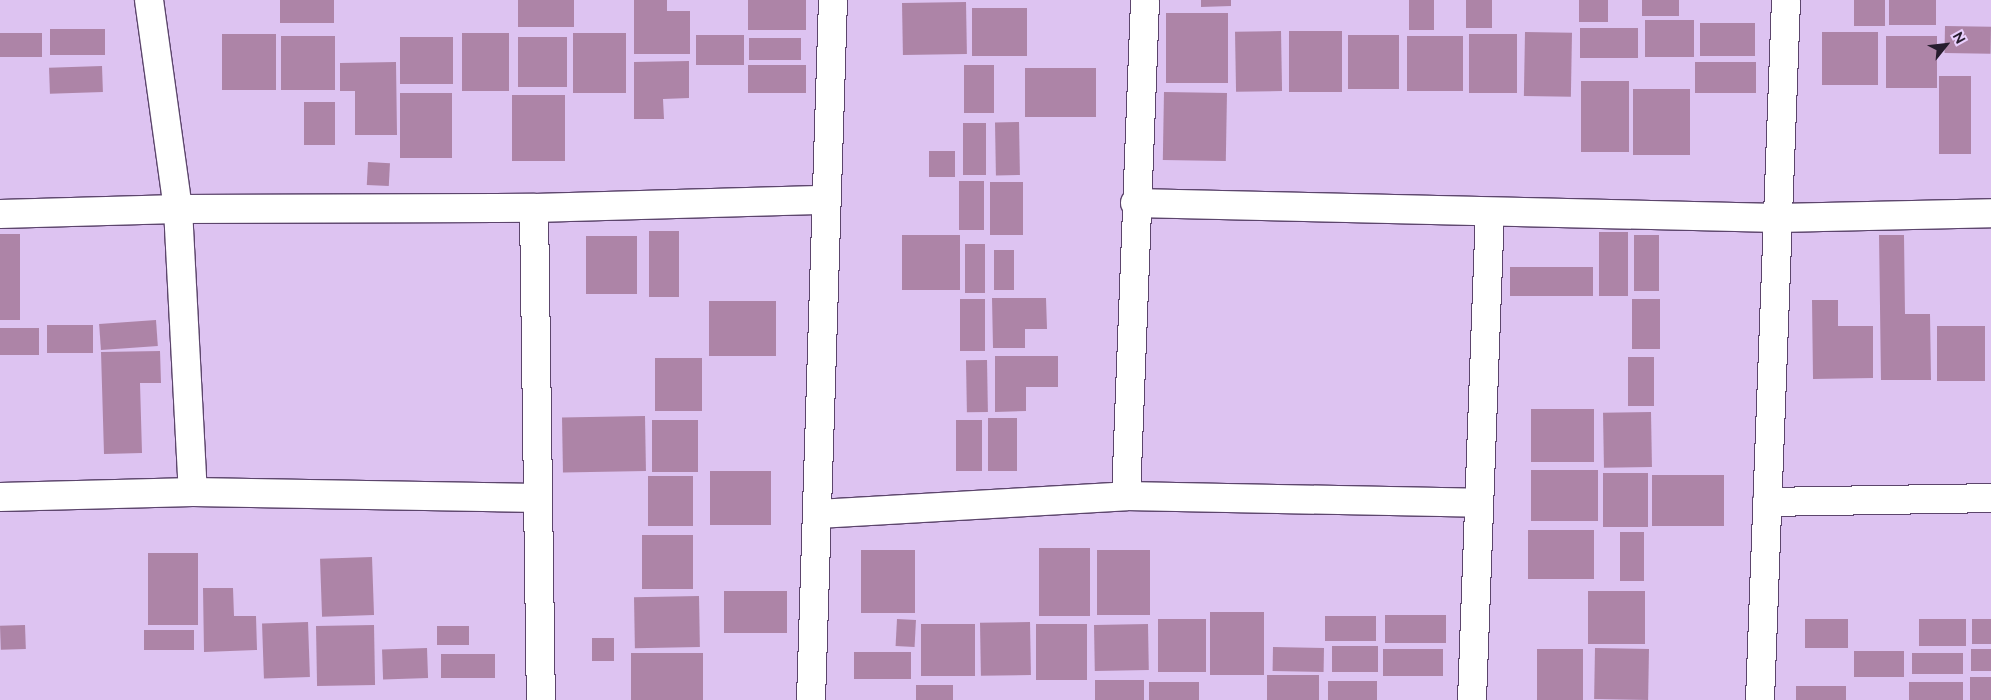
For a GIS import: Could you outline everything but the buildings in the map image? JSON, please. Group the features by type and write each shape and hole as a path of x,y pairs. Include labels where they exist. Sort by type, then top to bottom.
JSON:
{"street":[{"path":"149,0 178,209 193,492"},
{"path":"811,700 833,0"},
{"path":"1126,496 1135,203 1145,0"},
{"path":"1760,700 1786,0"},
{"path":"0,214 178,209 534,208 827,200"},
{"path":"1135,203 1778,218 1991,212"},
{"path":"534,208 541,700"},
{"path":"1472,700 1490,212"},
{"path":"0,497 193,492 538,498"},
{"path":"818,514 1126,496 1479,503"},
{"path":"1767,502 1991,498"}]}
